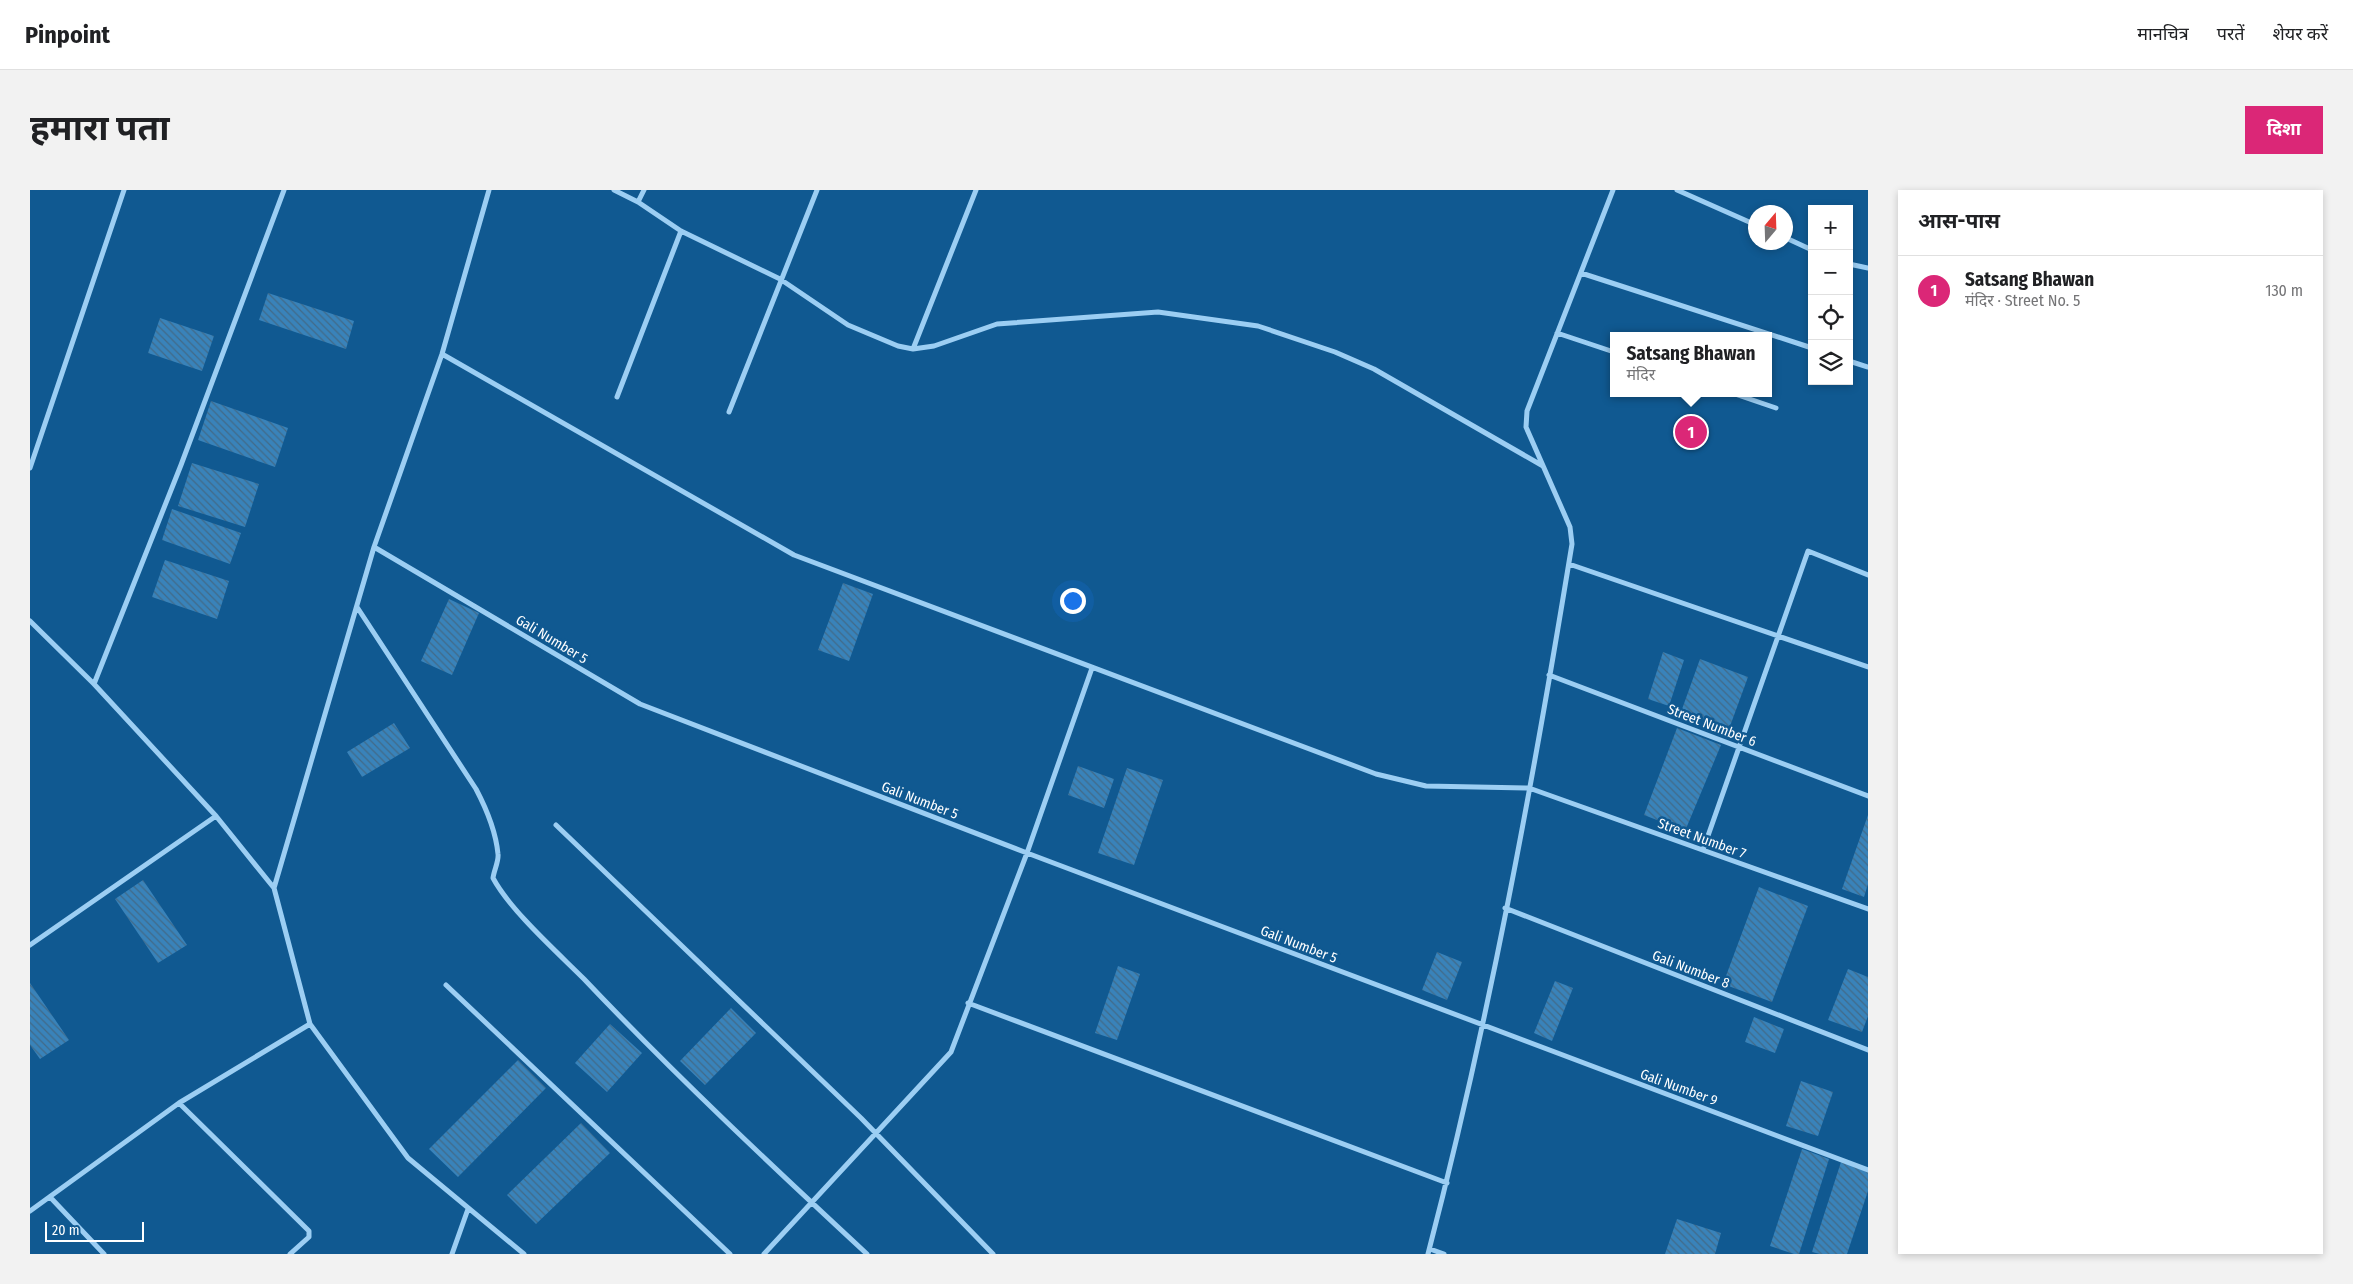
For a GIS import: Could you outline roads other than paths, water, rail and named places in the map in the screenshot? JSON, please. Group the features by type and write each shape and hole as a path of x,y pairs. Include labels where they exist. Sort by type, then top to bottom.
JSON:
{"street":[{"path":"30,468 124,190"},
{"path":"94,684 181,465 284,190"},
{"path":"274,888 374,547 442,354 489,190"},
{"path":"614,190 638,202 681,231 780,278 848,325 898,346 914,349 934,346 997,324 1158,312 1258,326 1335,352 1374,369 1544,466"},
{"path":"638,202 644,190"},
{"path":"729,412 780,278 817,190"},
{"path":"914,349 976,190"},
{"path":"1444,1254 1429,1251 1462,1121 1482,1026 1529,788 1572,544 1570,527 1526,427 1527,411 1613,190"},
{"path":"1676,190 1748,222"},
{"path":"617,397 681,231"},
{"path":"1793,241 1808,248"},
{"path":"1853,265 1868,268"},
{"path":"1581,273 1763,332"},
{"path":"1557,333 1610,351"},
{"path":"1772,335 1808,347"},
{"name":"Street Number 7","path":"442,354 794,555 1376,774 1426,786 1529,788 1868,909"},
{"path":"1853,362 1868,367"},
{"path":"1744,397 1776,408"},
{"name":"Gali Number 5","path":"374,547 640,704 1482,1026"},
{"path":"1703,850 1808,551 1868,575"},
{"path":"1569,564 1868,667"},
{"path":"357,607 483,802 498,856 493,878 497,885 526,919 664,1063 867,1254"},
{"path":"30,621 94,684 216,816 274,888 310,1024 408,1158 524,1254"},
{"path":"764,1254 810,1202 951,1052 1027,853 1092,668"},
{"name":"Street Number 6","path":"1549,675 1868,796"},
{"path":"30,946 216,816"},
{"path":"556,825 875,1133 994,1254"},
{"name":"Gali Number 8","path":"1505,908 1868,1050"},
{"path":"446,985 730,1254"},
{"path":"968,1004 1447,1183"},
{"path":"30,1211 179,1103 310,1024"},
{"name":"Gali Number 9","path":"1482,1026 1868,1170"},
{"path":"179,1103 309,1231 309,1237 306,1242 290,1254"},
{"path":"50,1197 104,1254"},
{"path":"452,1254 468,1209"}],"place":[{"name":"Satsang Bhawan","path":"1691,432"}]}
